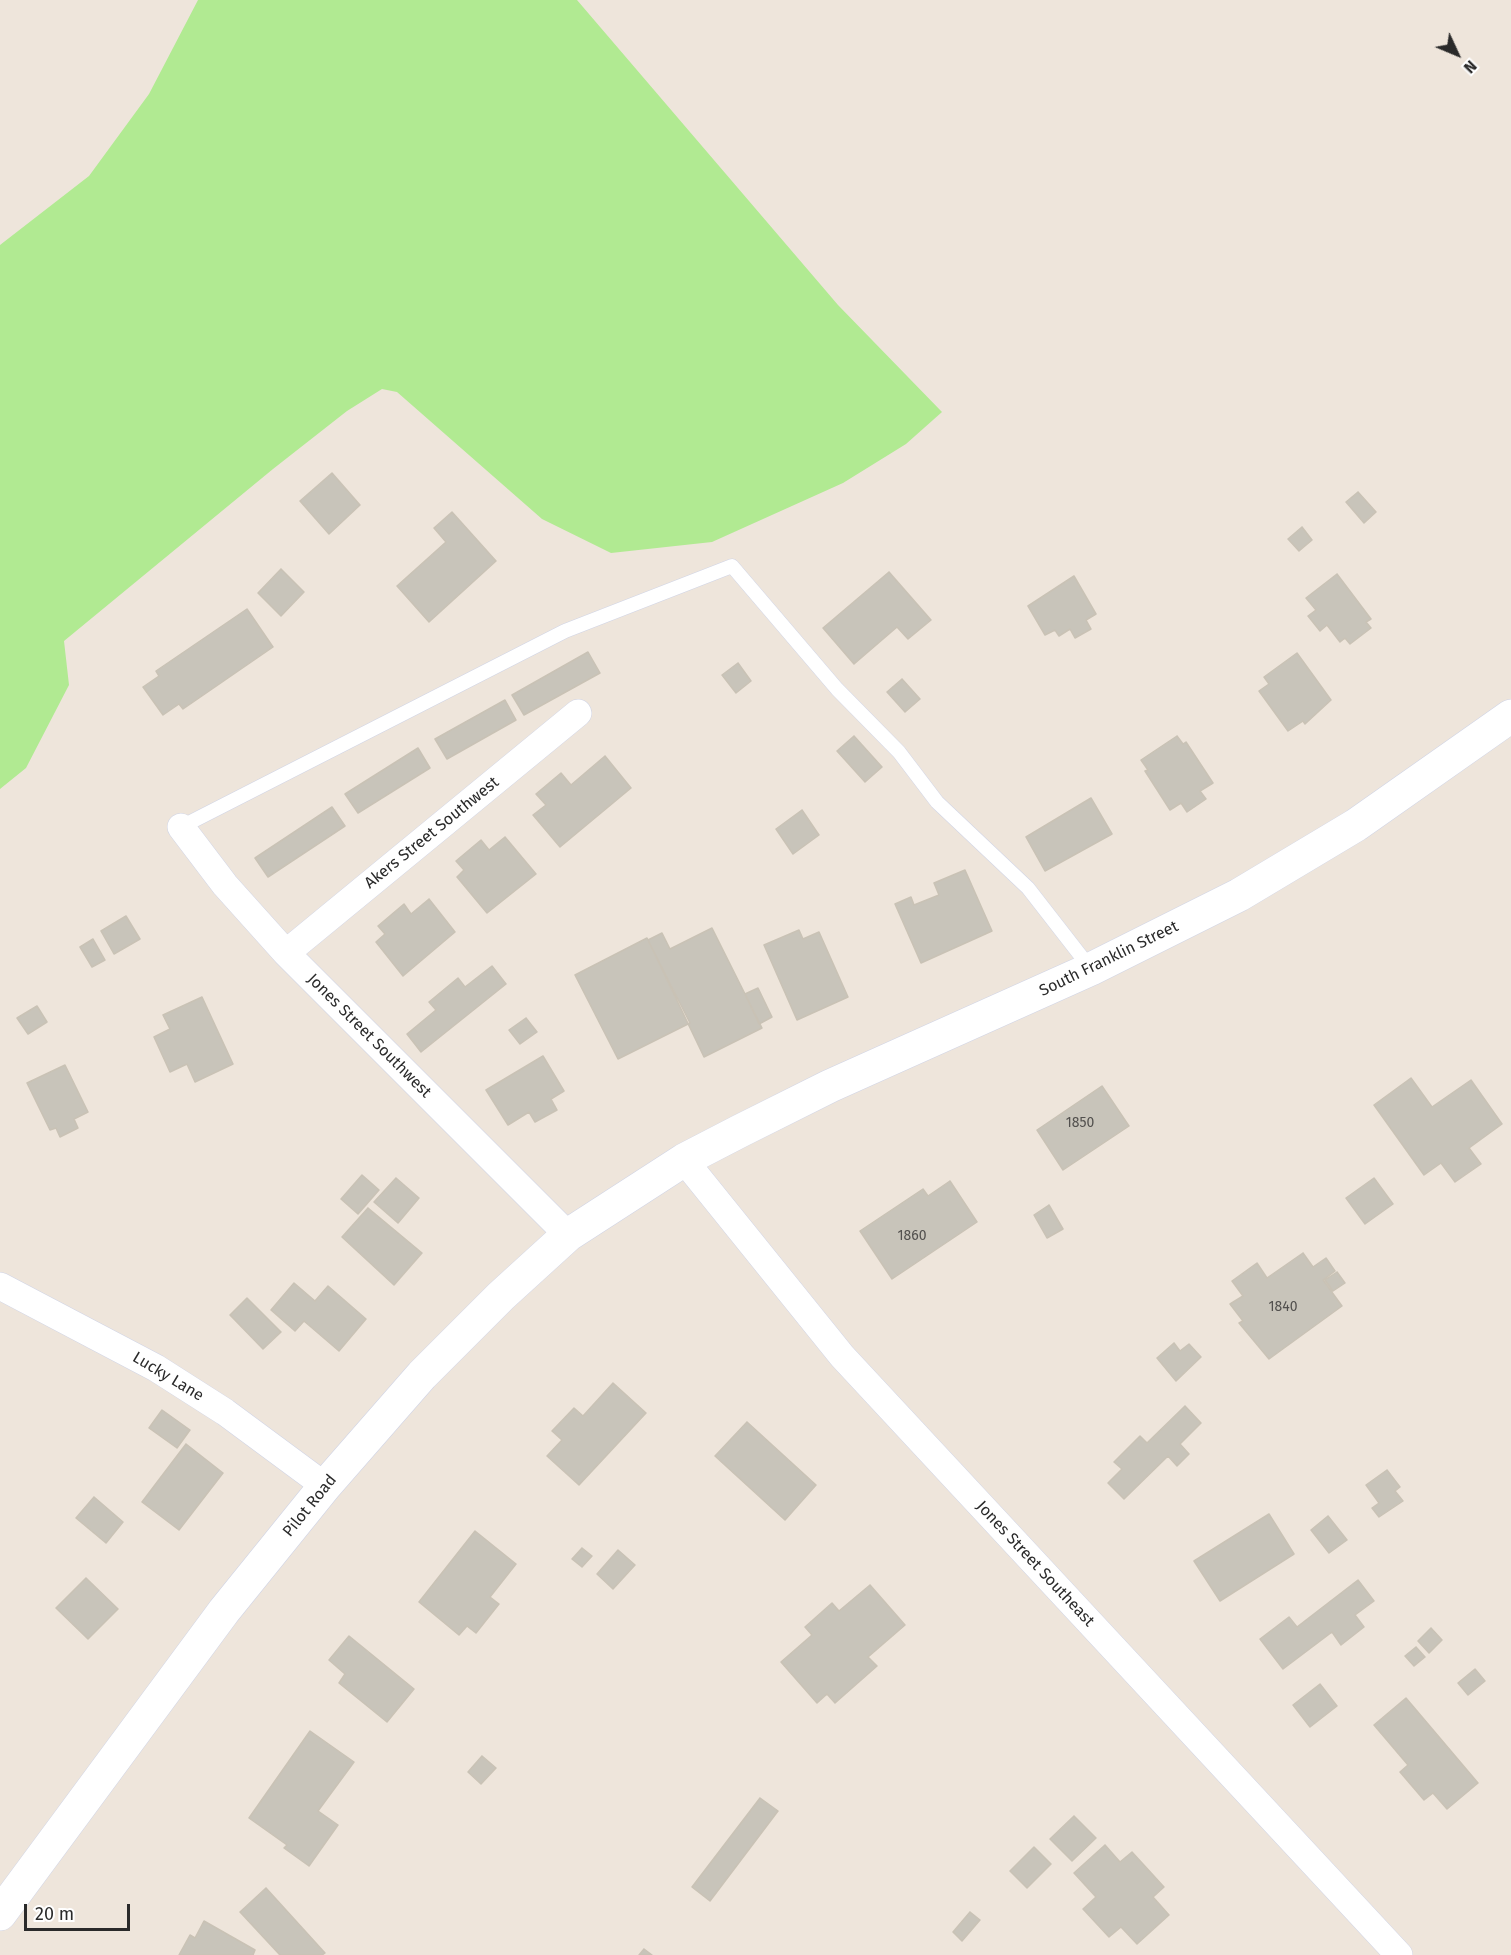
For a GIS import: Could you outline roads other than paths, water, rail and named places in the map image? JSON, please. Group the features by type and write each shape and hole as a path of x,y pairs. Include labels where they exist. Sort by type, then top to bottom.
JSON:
{"main road":[{"name":"South Franklin Street","path":"684,1160 830,1086 1091,969 1239,895 1356,825 1511,716"},
{"name":"Pilot Road","path":"0,1914 224,1611 325,1486 422,1375 501,1296 568,1234 684,1160"}],"street":[{"name":"Akers Street Southwest","path":"286,953 578,713"},
{"name":"Jones Street Southwest","path":"181,826 225,885 286,953 568,1234"},
{"name":"Jones Street Southeast","path":"684,1160 842,1356 1400,1955"},
{"name":"Lucky Lane","path":"0,1286 166,1374 225,1412 325,1486"}],"lane":[{"path":"181,826 565,631 732,566 837,689 899,752 937,802 1028,888 1091,969"}]}
